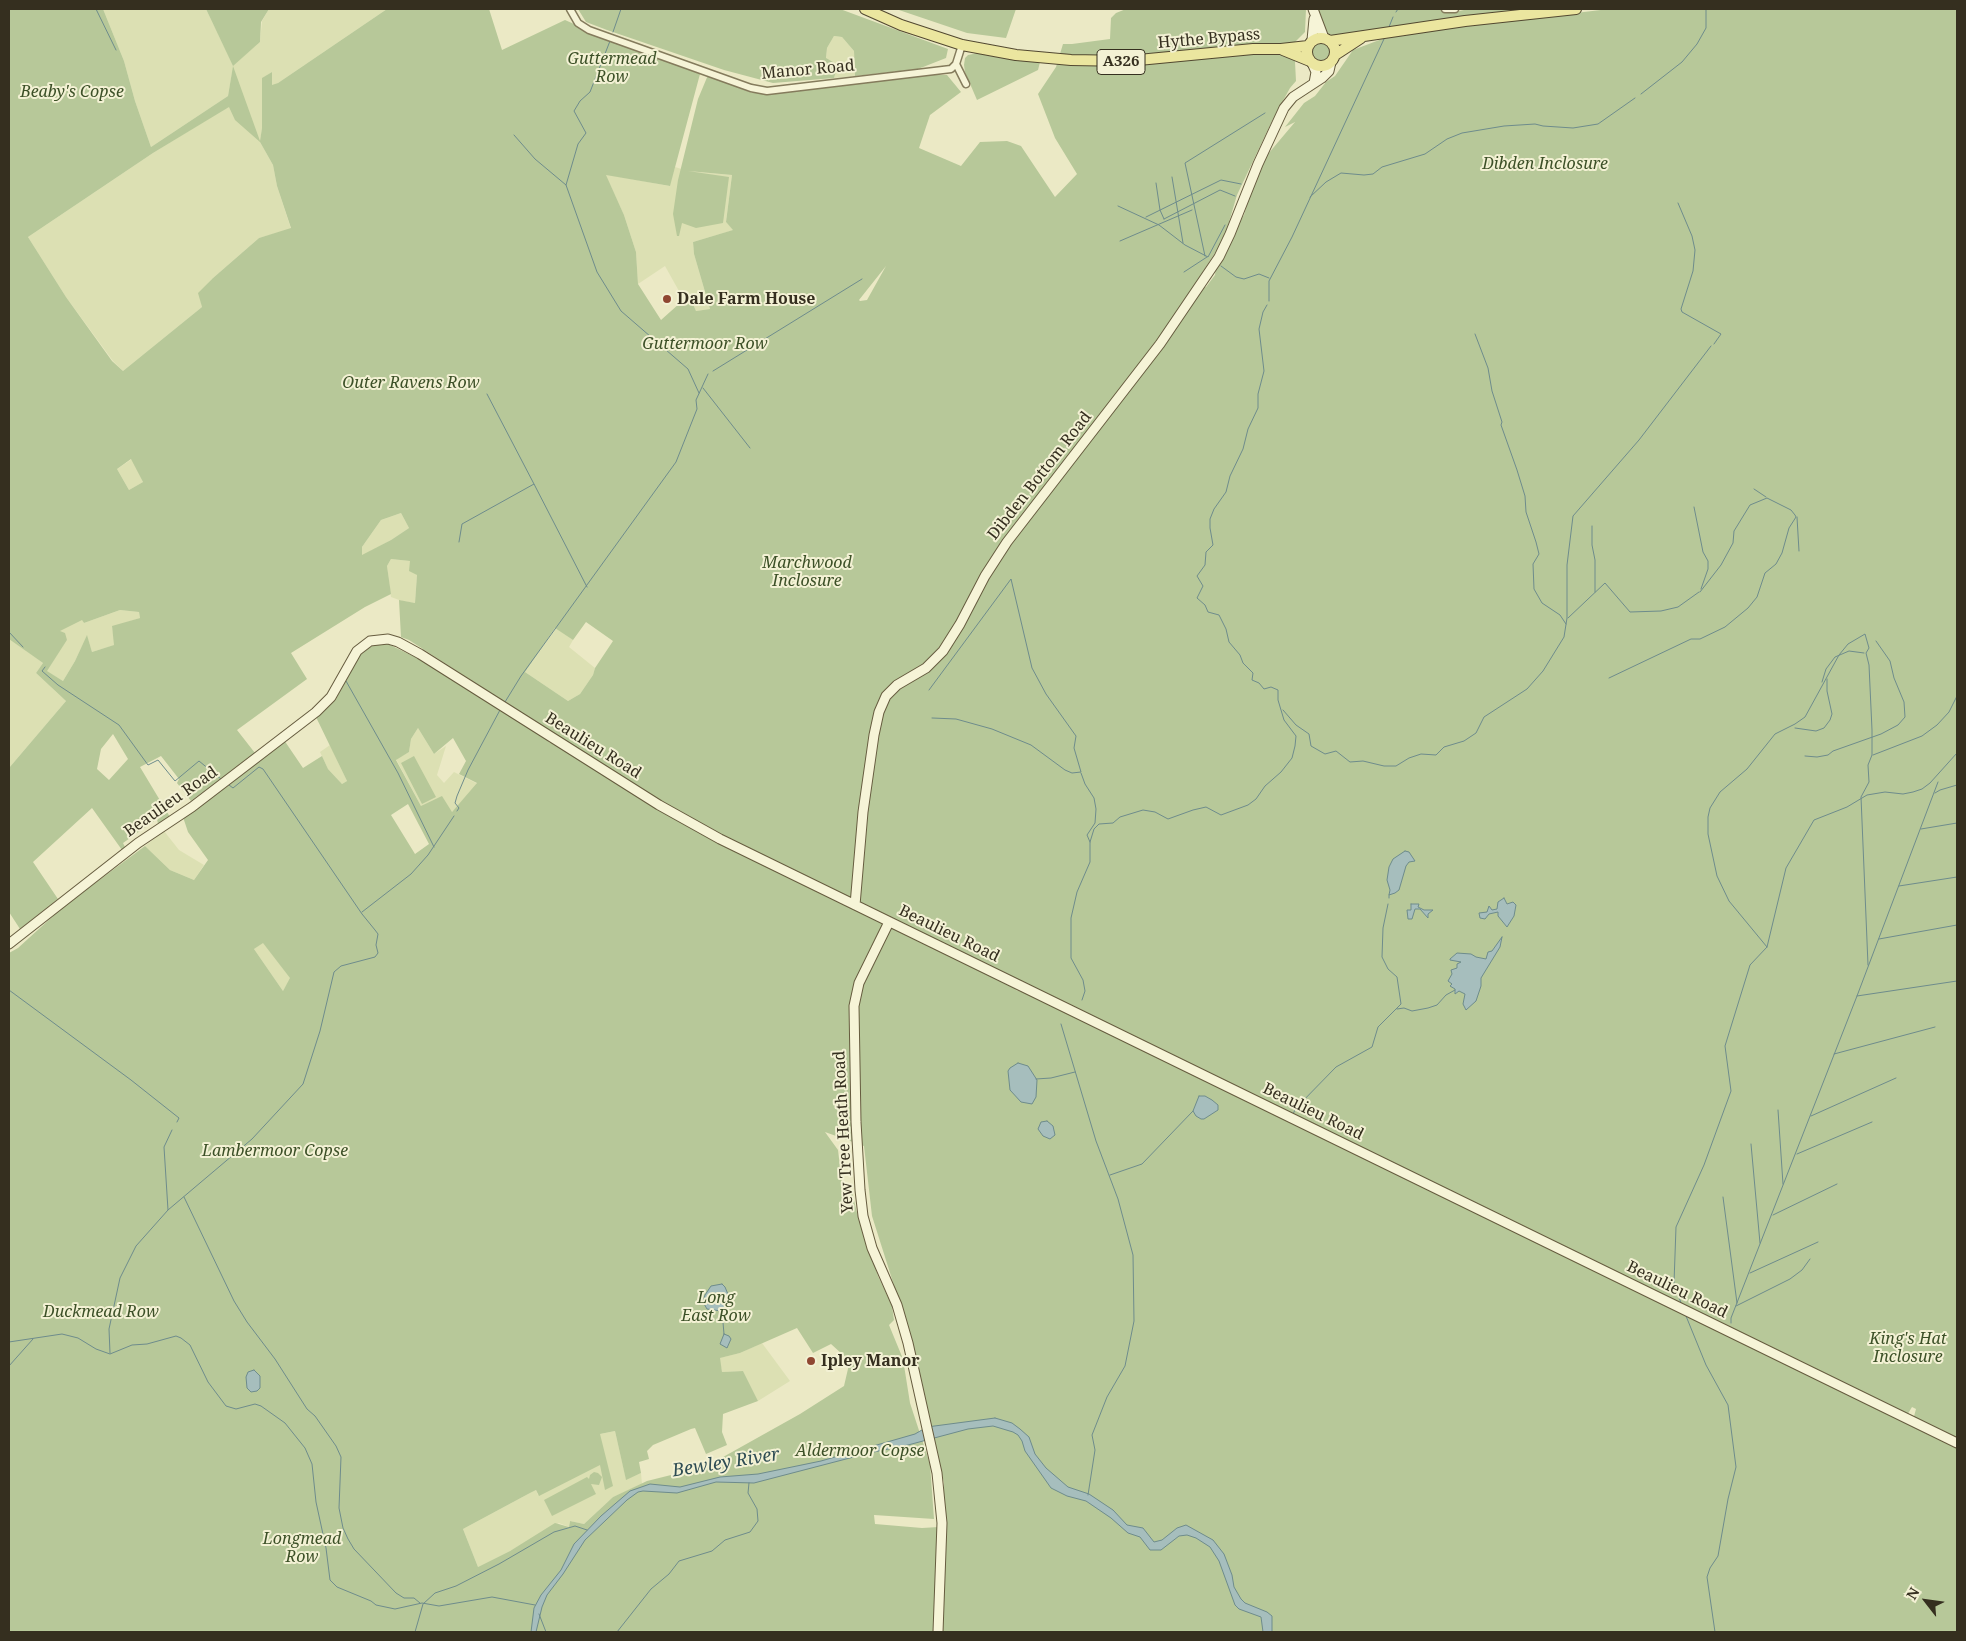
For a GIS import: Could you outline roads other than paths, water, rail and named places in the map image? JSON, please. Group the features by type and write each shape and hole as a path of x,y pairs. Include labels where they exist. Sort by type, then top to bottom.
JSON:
{"main road":[{"name":"A326","path":"865,9 901,25 962,45"},
{"path":"1364,36 1320,66 1311,62 1306,54 1310,43 1327,39 1576,9"},
{"path":"1327,39 1334,47 1333,58"},
{"name":"Hythe Bypass","path":"962,45 1016,55 1116,62 1253,49 1281,49 1310,43"},
{"name":"Hythe Bypass","path":"1281,49 1311,62"}],"street":[{"name":"Manor Road","path":"570,9 578,23 589,30 751,88 767,91 951,69 956,64"},
{"path":"1446,9 1455,9"},
{"path":"1314,12 1327,39"},
{"path":"1310,43 1314,12"},
{"path":"962,45 956,64 966,84"},
{"name":"Dibden Bottom Road","path":"855,905 874,735 879,712 886,696 897,685 926,668 943,651 960,624 985,576 1007,542 1160,344 1220,257 1258,164 1284,108 1294,97 1329,71 1333,58"},
{"path":"1311,62 1316,72 1314,83"},
{"name":"Beaulieu Road","path":"9,944 132,848 204,798 316,712 331,697 357,652 370,641 388,639 398,642 420,654 685,821 1957,1443"},
{"name":"Yew Tree Heath Road","path":"889,922 859,983 854,1006 856,1122 860,1190 863,1216 872,1248 897,1305 905,1334 937,1473 942,1523 938,1632"}],"water":[{"path":"1405,851 1409,852 1415,861 1409,862 1406,866 1399,890 1389,895 1390,890 1387,880 1389,867 1393,859"},
{"path":"1504,898 1507,904 1513,902 1516,905 1514,916 1507,927 1498,916 1498,912 1489,914 1485,919 1480,918 1479,913 1487,912 1489,906 1492,910 1497,909 1498,902"},
{"path":"1411,904 1419,904 1418,907 1424,910 1433,910 1428,914 1428,918 1420,909 1415,909 1412,919 1408,919 1407,910 1411,910"},
{"path":"1502,937 1500,947 1481,978 1481,986 1476,1001 1466,1010 1463,1004 1465,994 1459,991 1455,994 1455,989 1450,986 1452,984 1448,981 1452,974 1451,970 1457,968 1457,964 1461,962 1450,959 1457,953 1471,954 1486,959 1488,952 1492,951"},
{"path":"1018,1063 1028,1066 1037,1080 1036,1097 1032,1104 1021,1102 1010,1090 1008,1071"},
{"path":"1199,1096 1205,1096 1212,1100 1218,1105 1218,1110 1204,1119 1196,1116 1193,1111"},
{"path":"1047,1121 1053,1126 1055,1135 1050,1139 1043,1136 1038,1129 1041,1122"},
{"path":"722,1284 732,1304 731,1308 721,1311 707,1309 703,1302 705,1295 711,1286"},
{"path":"724,1334 731,1339 727,1348 720,1344"},
{"path":"254,1370 260,1376 260,1388 257,1391 251,1392 247,1388 246,1377 248,1372"},
{"path":"995,1418 1012,1423 1029,1437 1035,1454 1046,1468 1068,1487 1089,1494 1113,1510 1127,1525 1143,1528 1154,1542 1162,1540 1177,1528 1186,1525 1213,1540 1224,1554 1232,1575 1234,1587 1241,1599 1245,1603 1272,1616 1272,1632 1263,1632 1261,1617 1239,1609 1235,1605 1219,1561 1210,1547 1196,1538 1187,1535 1179,1536 1161,1550 1150,1550 1140,1537 1128,1533 1111,1518 1086,1501 1067,1496 1051,1488 1025,1451 1018,1435 993,1426 968,1429 754,1483 716,1482 677,1493 638,1492 585,1540 547,1595 536,1632 531,1632 534,1608 541,1595 561,1570 574,1544 601,1516 630,1491 650,1484 680,1487 720,1477 758,1474 821,1461 915,1434 927,1427"}],"waterway":[{"path":"96,9 116,50"},
{"path":"613,32 621,9"},
{"path":"1641,94 1682,62 1697,44 1706,28 1706,9"},
{"path":"1389,27 1393,17"},
{"path":"1269,301 1269,281 1292,237 1384,39"},
{"path":"610,41 590,92 580,101 574,111 586,133 578,144 566,185 597,272 621,311 688,369 699,393"},
{"path":"1310,197 1326,182 1341,173 1373,174 1382,167 1425,154 1447,139 1462,133 1504,126 1535,124 1573,128 1598,124 1635,98"},
{"path":"1205,256 1185,163 1265,113"},
{"path":"514,135 535,159 566,185"},
{"path":"1172,177 1183,243"},
{"path":"1146,217 1221,180 1241,184"},
{"path":"1156,183 1160,210 1164,219"},
{"path":"1164,219 1220,190 1235,196"},
{"path":"1678,203 1692,236 1695,250 1693,271 1681,309 1682,312 1721,334 1714,344"},
{"path":"1118,206 1159,225 1185,245 1208,257 1225,225"},
{"path":"1120,241 1192,210"},
{"path":"1184,272 1207,257"},
{"path":"1221,266 1236,277 1244,279 1259,274 1269,278"},
{"path":"713,371 862,279"},
{"path":"1082,1000 1085,991 1083,980 1071,958 1071,918 1077,892 1090,862 1090,842 1094,829 1099,824 1113,823 1120,817 1143,810 1155,812 1168,819 1206,807 1221,815 1248,805 1256,799 1265,786 1281,772 1292,758 1296,736 1284,720 1278,700 1278,690 1271,687 1264,689 1259,683 1252,680 1253,673 1243,663 1240,655 1229,642 1226,629 1219,615 1208,612 1205,605 1197,598 1203,586 1197,576 1205,565 1206,552 1213,545 1210,519 1214,509 1226,492 1230,476 1243,449 1248,429 1258,408 1258,394 1264,371 1259,329 1263,312 1267,305"},
{"path":"1475,334 1488,368 1492,391 1502,422 1501,425 1525,496 1526,512 1539,554 1533,564 1534,589 1542,603 1560,615 1566,624"},
{"path":"1283,710 1296,725 1309,734 1311,746 1325,754 1336,751 1350,762 1363,761 1384,766 1396,766 1409,758 1421,754 1436,755 1444,747 1464,741 1476,733 1484,717 1527,689 1543,671 1564,637 1567,618 1567,565 1573,516 1639,440 1711,346"},
{"path":"505,702 521,676 676,462 697,409 696,400 708,374"},
{"path":"703,388 750,448"},
{"path":"487,394 534,484"},
{"path":"459,542 462,524 534,484 587,587"},
{"path":"1754,489 1766,497"},
{"path":"1609,678 1691,639 1700,639 1725,627 1748,608 1757,597 1765,573 1776,564 1782,553 1789,528 1796,517 1791,510 1767,498 1750,505 1734,531 1733,543 1721,565 1700,592"},
{"path":"1694,507 1703,552 1708,561 1708,569 1701,589"},
{"path":"1797,517 1799,551"},
{"path":"1592,526 1595,592"},
{"path":"929,690 1011,579 1032,668 1046,694 1076,736 1074,748 1081,772 1072,773 1065,770 1031,745 992,729 956,719 932,718"},
{"path":"1568,618 1605,583 1630,612 1661,611 1678,607 1699,592"},
{"path":"9,632 23,647"},
{"path":"1767,947 1729,901 1717,876 1708,834 1710,808 1720,792 1747,769 1775,734 1805,717 1839,655 1848,644 1865,634 1869,648 1866,653 1869,665 1872,730 1872,755 1868,765 1869,782 1861,797 1868,965"},
{"path":"1805,756 1817,757 1828,755 1833,751 1881,734 1898,725 1905,717 1904,702 1894,678 1890,661 1876,641"},
{"path":"1822,682 1826,669 1835,657 1849,651 1864,653"},
{"path":"45,667 42,671 58,685 119,725 148,765 158,760 175,781 199,761 221,779"},
{"path":"1795,728 1816,731 1824,728 1830,720 1832,714 1827,691 1827,679"},
{"path":"346,681 398,773 434,847"},
{"path":"1873,755 1922,736 1937,725 1949,712 1957,696"},
{"path":"457,811 459,808 455,803 468,770 500,710"},
{"path":"1681,1303 1674,1283 1676,1227 1704,1165 1731,1091 1725,1046 1750,965 1767,947 1786,868 1814,820 1847,807 1867,795 1885,792 1903,794 1922,789 1930,783 1957,753"},
{"path":"168,1210 252,1139 303,1084 320,1031 334,972 341,966 375,957 378,953 376,945 378,934 362,914 263,769 259,767 233,788 229,785"},
{"path":"1081,773 1085,784 1094,798 1096,809 1095,823 1087,835 1090,842"},
{"path":"1731,1323 1731,1318 1857,996 1938,782"},
{"path":"1935,793 1957,785"},
{"path":"362,912 411,874 428,855 454,816"},
{"path":"1921,829 1957,823"},
{"path":"1899,886 1957,877"},
{"path":"1293,1114 1296,1108 1336,1067 1372,1047 1378,1027 1401,1004 1397,977 1388,969 1382,957 1383,928 1388,904"},
{"path":"1879,939 1957,925"},
{"path":"1857,996 1957,981"},
{"path":"9,990 131,1080 179,1118 177,1122"},
{"path":"1397,1009 1404,1008 1412,1011 1428,1008 1437,1005 1446,995 1455,990"},
{"path":"1061,1024 1096,1141 1118,1199 1133,1255 1134,1321 1125,1366 1107,1397 1092,1435 1095,1450 1088,1495"},
{"path":"1834,1054 1935,1027"},
{"path":"1036,1079 1051,1078 1075,1072"},
{"path":"1811,1116 1896,1078"},
{"path":"1778,1110 1783,1184"},
{"path":"1110,1175 1142,1164 1193,1111"},
{"path":"1797,1154 1872,1122"},
{"path":"110,1353 109,1329 120,1278 136,1246 168,1210 164,1147 172,1130"},
{"path":"1751,1144 1760,1243"},
{"path":"1773,1215 1837,1184"},
{"path":"184,1197 234,1301 307,1409 315,1416 336,1446 341,1457 339,1508 343,1528 348,1539 354,1549 396,1593 404,1598 414,1598 420,1603"},
{"path":"1723,1197 1737,1303"},
{"path":"1750,1273 1818,1242"},
{"path":"1736,1306 1790,1279 1802,1270 1810,1259"},
{"path":"722,1311 724,1334"},
{"path":"1686,1316 1706,1365 1728,1405 1736,1467 1718,1556 1710,1568 1707,1577 1715,1632"},
{"path":"9,1342 62,1334 78,1338 96,1349 110,1354 132,1345 147,1344 176,1336 181,1338 190,1345 208,1382 226,1406 236,1409 255,1404 261,1406 285,1423 305,1448 312,1464 316,1502 326,1548 330,1580 337,1587 371,1601 376,1605 395,1609 422,1603 439,1606 492,1597 535,1605"},
{"path":"9,1366 33,1339"},
{"path":"617,1632 651,1589 669,1574 679,1561 712,1551 725,1540 750,1532 758,1521 757,1509 748,1493 749,1483"},
{"path":"415,1632 423,1604 435,1593 456,1586 499,1564 554,1532 575,1526 587,1530"},
{"path":"539,1614 546,1632"}],"place":[{"name":"Dale Farm House","path":"667,299"},
{"name":"Ipley Manor","path":"811,1361"}],"park label":[{"name":"Guttermead Row","path":"612,68"},
{"name":"Beaby's Copse","path":"72,92"},
{"name":"Dibden Inclosure","path":"1545,164"},
{"name":"Guttermoor Row","path":"705,344"},
{"name":"Outer Ravens Row","path":"411,383"},
{"name":"Marchwood Inclosure","path":"807,572"},
{"name":"Lambermoor Copse","path":"275,1151"},
{"name":"Long East Row","path":"716,1307"},
{"name":"Duckmead Row","path":"101,1312"},
{"name":"King's Hat Inclosure","path":"1908,1348"},
{"name":"Aldermoor Copse","path":"860,1451"},
{"name":"Longmead Row","path":"302,1548"}],"water label":[{"name":"Bewley River","path":"726,1463"}]}
